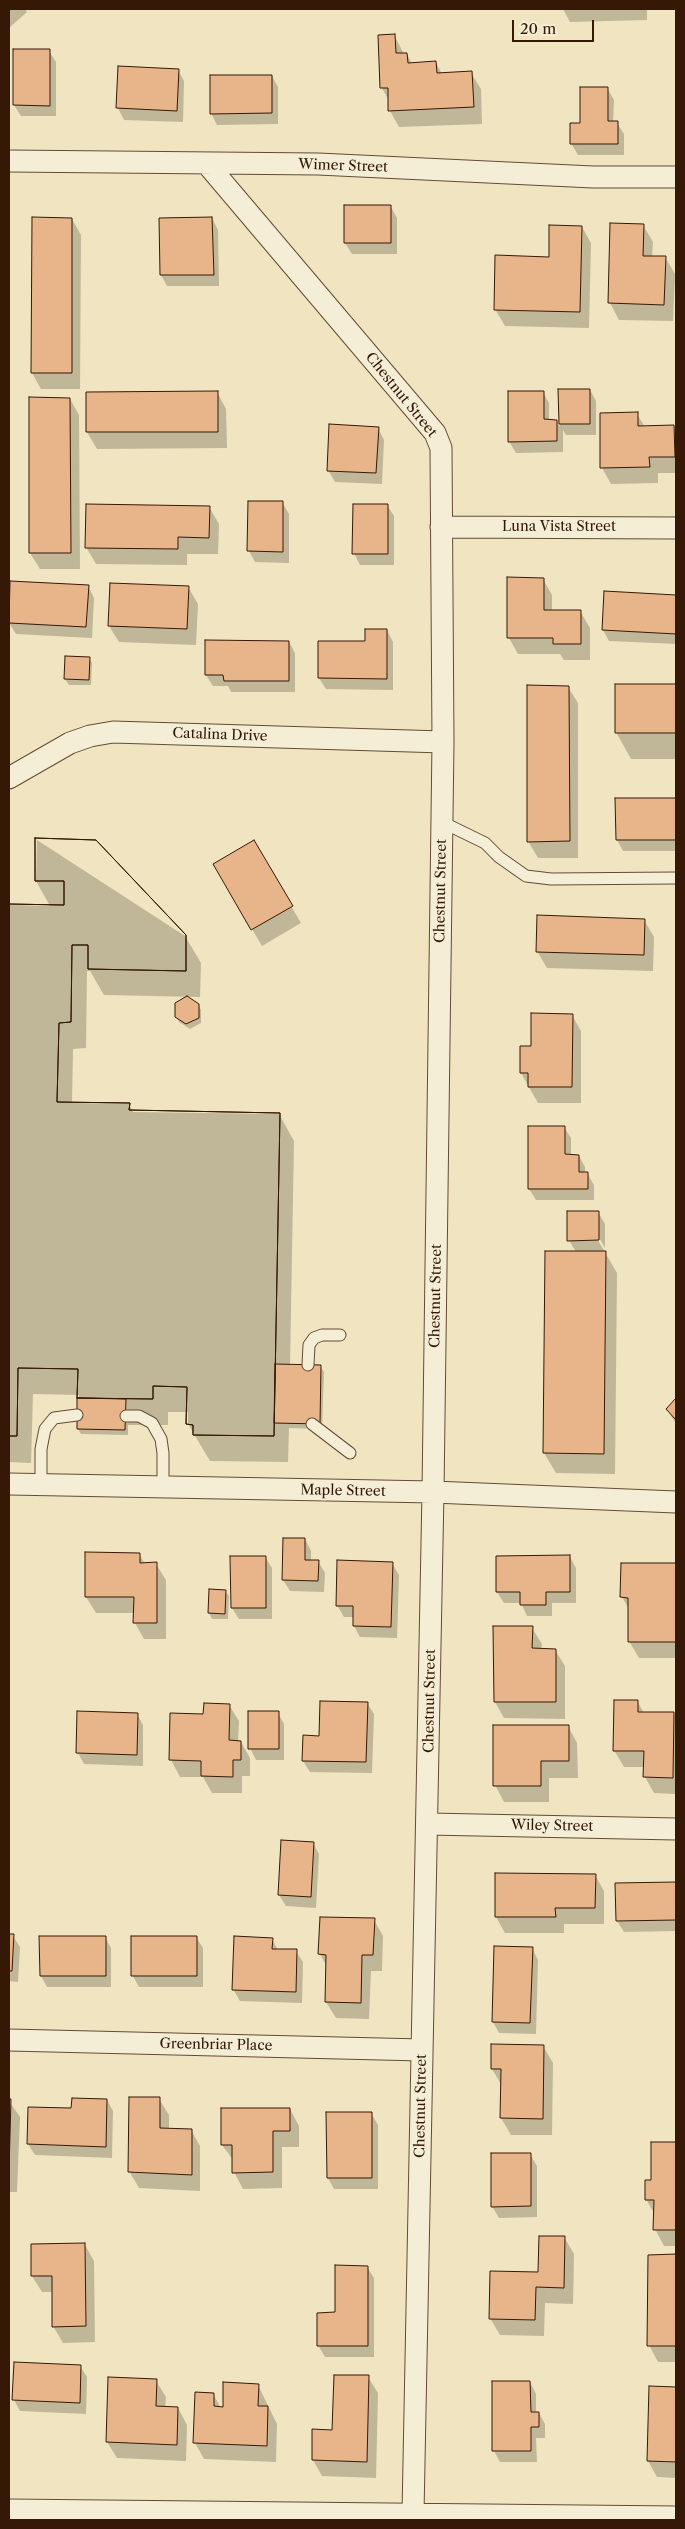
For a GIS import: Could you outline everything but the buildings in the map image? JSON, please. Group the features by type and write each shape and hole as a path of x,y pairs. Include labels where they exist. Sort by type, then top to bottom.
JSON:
{"street":[{"name":"Wimer Street","path":"9,161 318,164 593,177 676,176"},
{"name":"Chestnut Street","path":"207,164 435,434 440,448 442,822 434,1492 413,2513"},
{"name":"Luna Vista Street","path":"441,527 676,528"},
{"name":"Catalina Drive","path":"9,778 70,743 90,736 113,732 442,742"},
{"name":"Maple Street","path":"9,1484 434,1492 676,1502"},
{"name":"Wiley Street","path":"428,1824 676,1829"},
{"name":"Greenbriar Place","path":"9,2040 422,2050"},
{"path":"9,2510 676,2517"}],"lane":[{"path":"442,822 485,843 499,858 526,876 551,879 676,878"},
{"path":"308,1365 309,1344 314,1338 322,1335 340,1335"},
{"path":"41,1485 41,1449 45,1429 54,1418 77,1415"},
{"path":"126,1416 139,1416 152,1423 161,1438 164,1453 163,1487"},
{"path":"312,1424 350,1453"}]}
